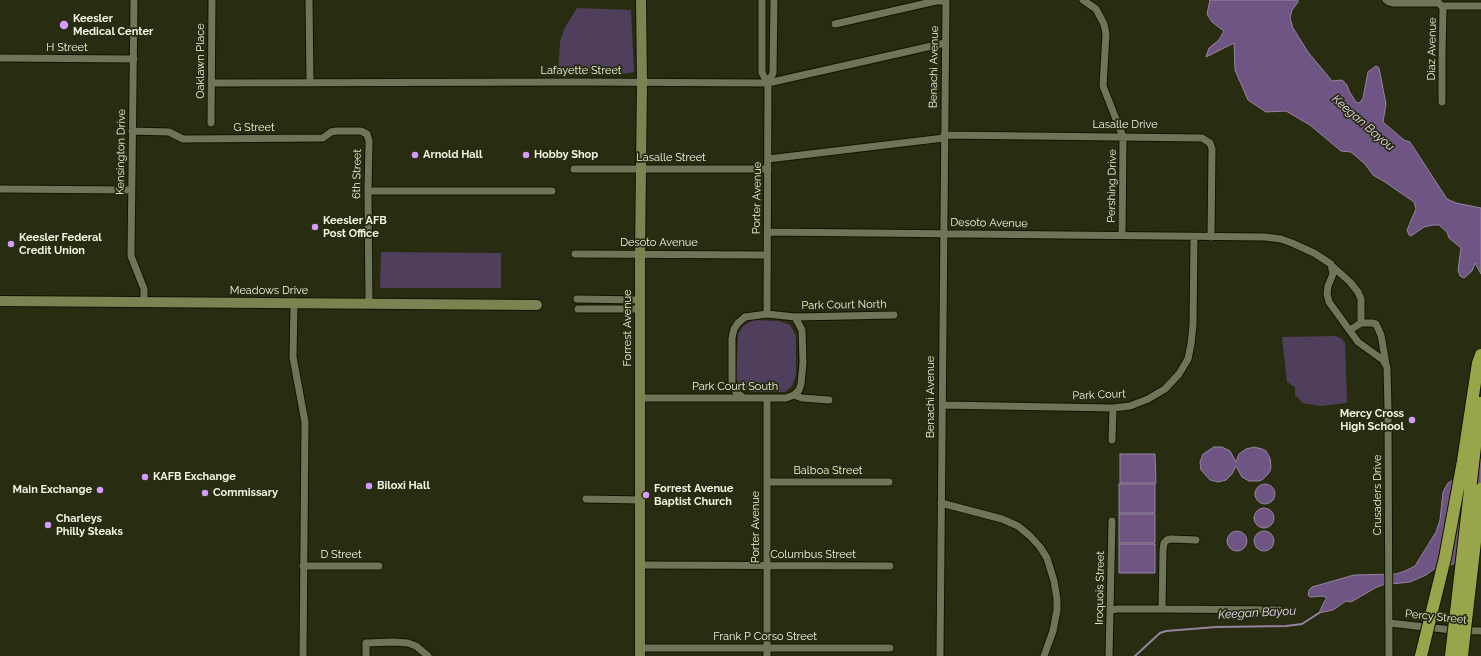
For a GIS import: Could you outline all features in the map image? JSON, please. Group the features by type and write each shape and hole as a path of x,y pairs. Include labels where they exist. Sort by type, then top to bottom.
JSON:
{"highway":[{"path":"1421,656 1445,558 1463,461 1478,363 1481,355"},
{"path":"1451,656 1481,394"},
{"path":"1462,656 1481,489"}],"street":[{"name":"Kensington Drive","path":"134,0 131,256 144,289 144,302"},
{"name":"Oaklawn Place","path":"211,123 212,0"},
{"path":"309,0 310,83"},
{"name":"Forrest Avenue","path":"640,652 641,0"},
{"name":"Porter Avenue","path":"762,0 762,73 768,83"},
{"name":"Porter Avenue","path":"767,314 768,83 773,73 774,0"},
{"path":"835,24 946,0"},
{"name":"Benachi Avenue","path":"940,656 946,0"},
{"path":"1083,0 1096,10 1104,24 1106,34 1103,86 1124,137"},
{"name":"Diaz Avenue","path":"1386,0 1394,3 1439,3 1442,6 1444,19 1442,102"},
{"path":"1442,6 1481,6"},
{"name":"Lafayette Street","path":"212,83 768,83 945,43"},
{"name":"H Street","path":"0,58 134,59"},
{"name":"G Street","path":"132,132 169,132 183,139 191,139 323,138 331,132 336,131 361,131 367,134 369,141"},
{"path":"768,159 944,136"},
{"name":"Lasalle Drive","path":"944,136 1202,138 1210,143 1212,149 1211,237"},
{"name":"Pershing Drive","path":"1122,236 1124,137"},
{"name":"6th Street","path":"369,141 369,303"},
{"name":"Lasalle Street","path":"574,169 768,169"},
{"path":"0,189 131,190"},
{"path":"368,191 552,191"},
{"name":"Desoto Avenue","path":"768,232 1211,237"},
{"name":"Park Court","path":"942,405 1113,408 1130,406 1148,399 1165,389 1188,359 1191,344 1193,325 1194,237"},
{"path":"1211,237 1281,239 1314,253 1331,264 1350,282 1358,292 1361,299 1360,323 1350,330"},
{"name":"Desoto Avenue","path":"575,254 767,255"},
{"path":"1331,264 1333,274 1328,286 1327,294 1329,302 1362,345 1383,360 1386,367"},
{"path":"577,299 640,305"},
{"name":"Meadows Drive","path":"0,301 537,305"},
{"path":"294,303 293,357 305,422 303,656"},
{"path":"578,309 640,305"},
{"name":"Park Court North","path":"744,398 736,392 732,384 734,329 745,317 767,314 795,317 894,315"},
{"name":"Park Court North","path":"794,395 799,390 801,384 803,363 802,330 795,317"},
{"name":"Crusaders Drive","path":"1360,323 1372,323 1378,327 1381,335 1386,367 1388,409 1389,656"},
{"name":"Park Court South","path":"640,398 786,398 794,395 802,398 829,400"},
{"name":"Porter Avenue","path":"767,652 768,398"},
{"path":"1112,440 1113,408"},
{"name":"Balboa Street","path":"768,482 889,482"},
{"path":"586,499 641,500"},
{"path":"941,502 1002,519 1018,526 1040,546 1047,558 1054,581 1057,599 1057,610 1053,631 1044,656"},
{"name":"Iroquois Street","path":"1110,656 1112,521"},
{"path":"1162,609 1164,542 1167,540 1196,540"},
{"name":"Columbus Street","path":"640,565 890,566"},
{"name":"D Street","path":"303,566 379,566"},
{"path":"1111,610 1280,610"},
{"name":"Percy Street","path":"1389,623 1452,630 1481,631"},
{"path":"366,656 366,642 408,643 416,646 428,656"},
{"name":"Frank P Corso Street","path":"640,652 767,652 890,648"}],"shaded area":[{"path":"577,8 631,10 634,72 622,74 558,74 560,42 564,29"},
{"path":"381,252 501,253 501,288 380,288"},
{"path":"753,320 779,321 790,325 796,336 796,375 792,386 785,392 753,392 744,389 736,379 738,334 743,326"},
{"path":"1336,336 1342,339 1345,343 1347,403 1320,406 1303,403 1295,395 1295,387 1287,382 1282,337"}],"water":[{"path":"1210,0 1298,0 1292,10 1290,18 1293,28 1308,52 1332,81 1342,80 1347,85 1356,102 1360,103 1363,98 1368,72 1376,66 1379,68 1386,104 1383,122 1404,140 1410,142 1447,199 1456,203 1481,208 1481,274 1475,263 1472,271 1464,278 1460,276 1458,270 1461,248 1449,238 1447,232 1439,225 1424,227 1411,236 1409,235 1407,230 1416,209 1414,202 1373,175 1365,164 1351,152 1341,151 1310,125 1286,111 1266,112 1248,100 1235,70 1234,43 1206,57 1209,48 1219,40 1224,31 1212,22 1207,14"},
{"path":"1214,447 1222,447 1230,451 1236,462 1239,454 1246,449 1254,447 1262,449 1266,451 1270,458 1270,471 1262,480 1249,481 1242,477 1236,466 1232,474 1226,480 1218,482 1210,480 1201,470 1200,462 1203,454"},
{"path":"1120,454 1155,454 1156,483 1120,483"},
{"path":"1481,459 1481,545 1474,553 1451,565 1434,569 1426,575 1410,582 1382,585 1351,602 1346,601 1333,610 1319,613 1327,598 1323,596 1310,597 1308,595 1309,590 1312,587 1354,575 1396,574 1415,566 1436,532 1440,520 1443,492 1448,483 1468,472"},
{"path":"1119,484 1155,484 1155,513 1119,513"},
{"path":"1265,484 1272,487 1275,494 1272,501 1265,504 1258,501 1255,494 1258,487"},
{"path":"1264,508 1271,511 1274,518 1271,525 1264,528 1257,525 1254,518 1257,511"},
{"path":"1119,514 1155,514 1155,543 1119,543"},
{"path":"1237,531 1244,534 1247,541 1244,548 1237,551 1230,548 1227,541 1230,534"},
{"path":"1264,531 1271,534 1274,541 1271,548 1264,551 1257,548 1254,541 1257,534"},
{"path":"1119,544 1155,544 1155,573 1119,573"}],"waterway":[{"name":"Keegan Bayou","path":"1135,656 1160,633 1166,631 1216,627 1286,626 1302,624 1319,613"}],"place":[{"name":"Keesler Medical Center","path":"64,25"},
{"name":"Arnold Hall","path":"415,155"},
{"name":"Hobby Shop","path":"526,155"},
{"name":"Keesler AFB Post Office","path":"315,227"},
{"name":"Keesler Federal Credit Union","path":"11,244"},
{"name":"Mercy Cross High School","path":"1412,420"},
{"name":"KAFB Exchange","path":"145,477"},
{"name":"Biloxi Hall","path":"369,486"},
{"name":"Main Exchange","path":"100,490"},
{"name":"Commissary","path":"205,493"},
{"name":"Forrest Avenue Baptist Church","path":"646,495"},
{"name":"Charleys Philly Steaks","path":"48,525"}]}
